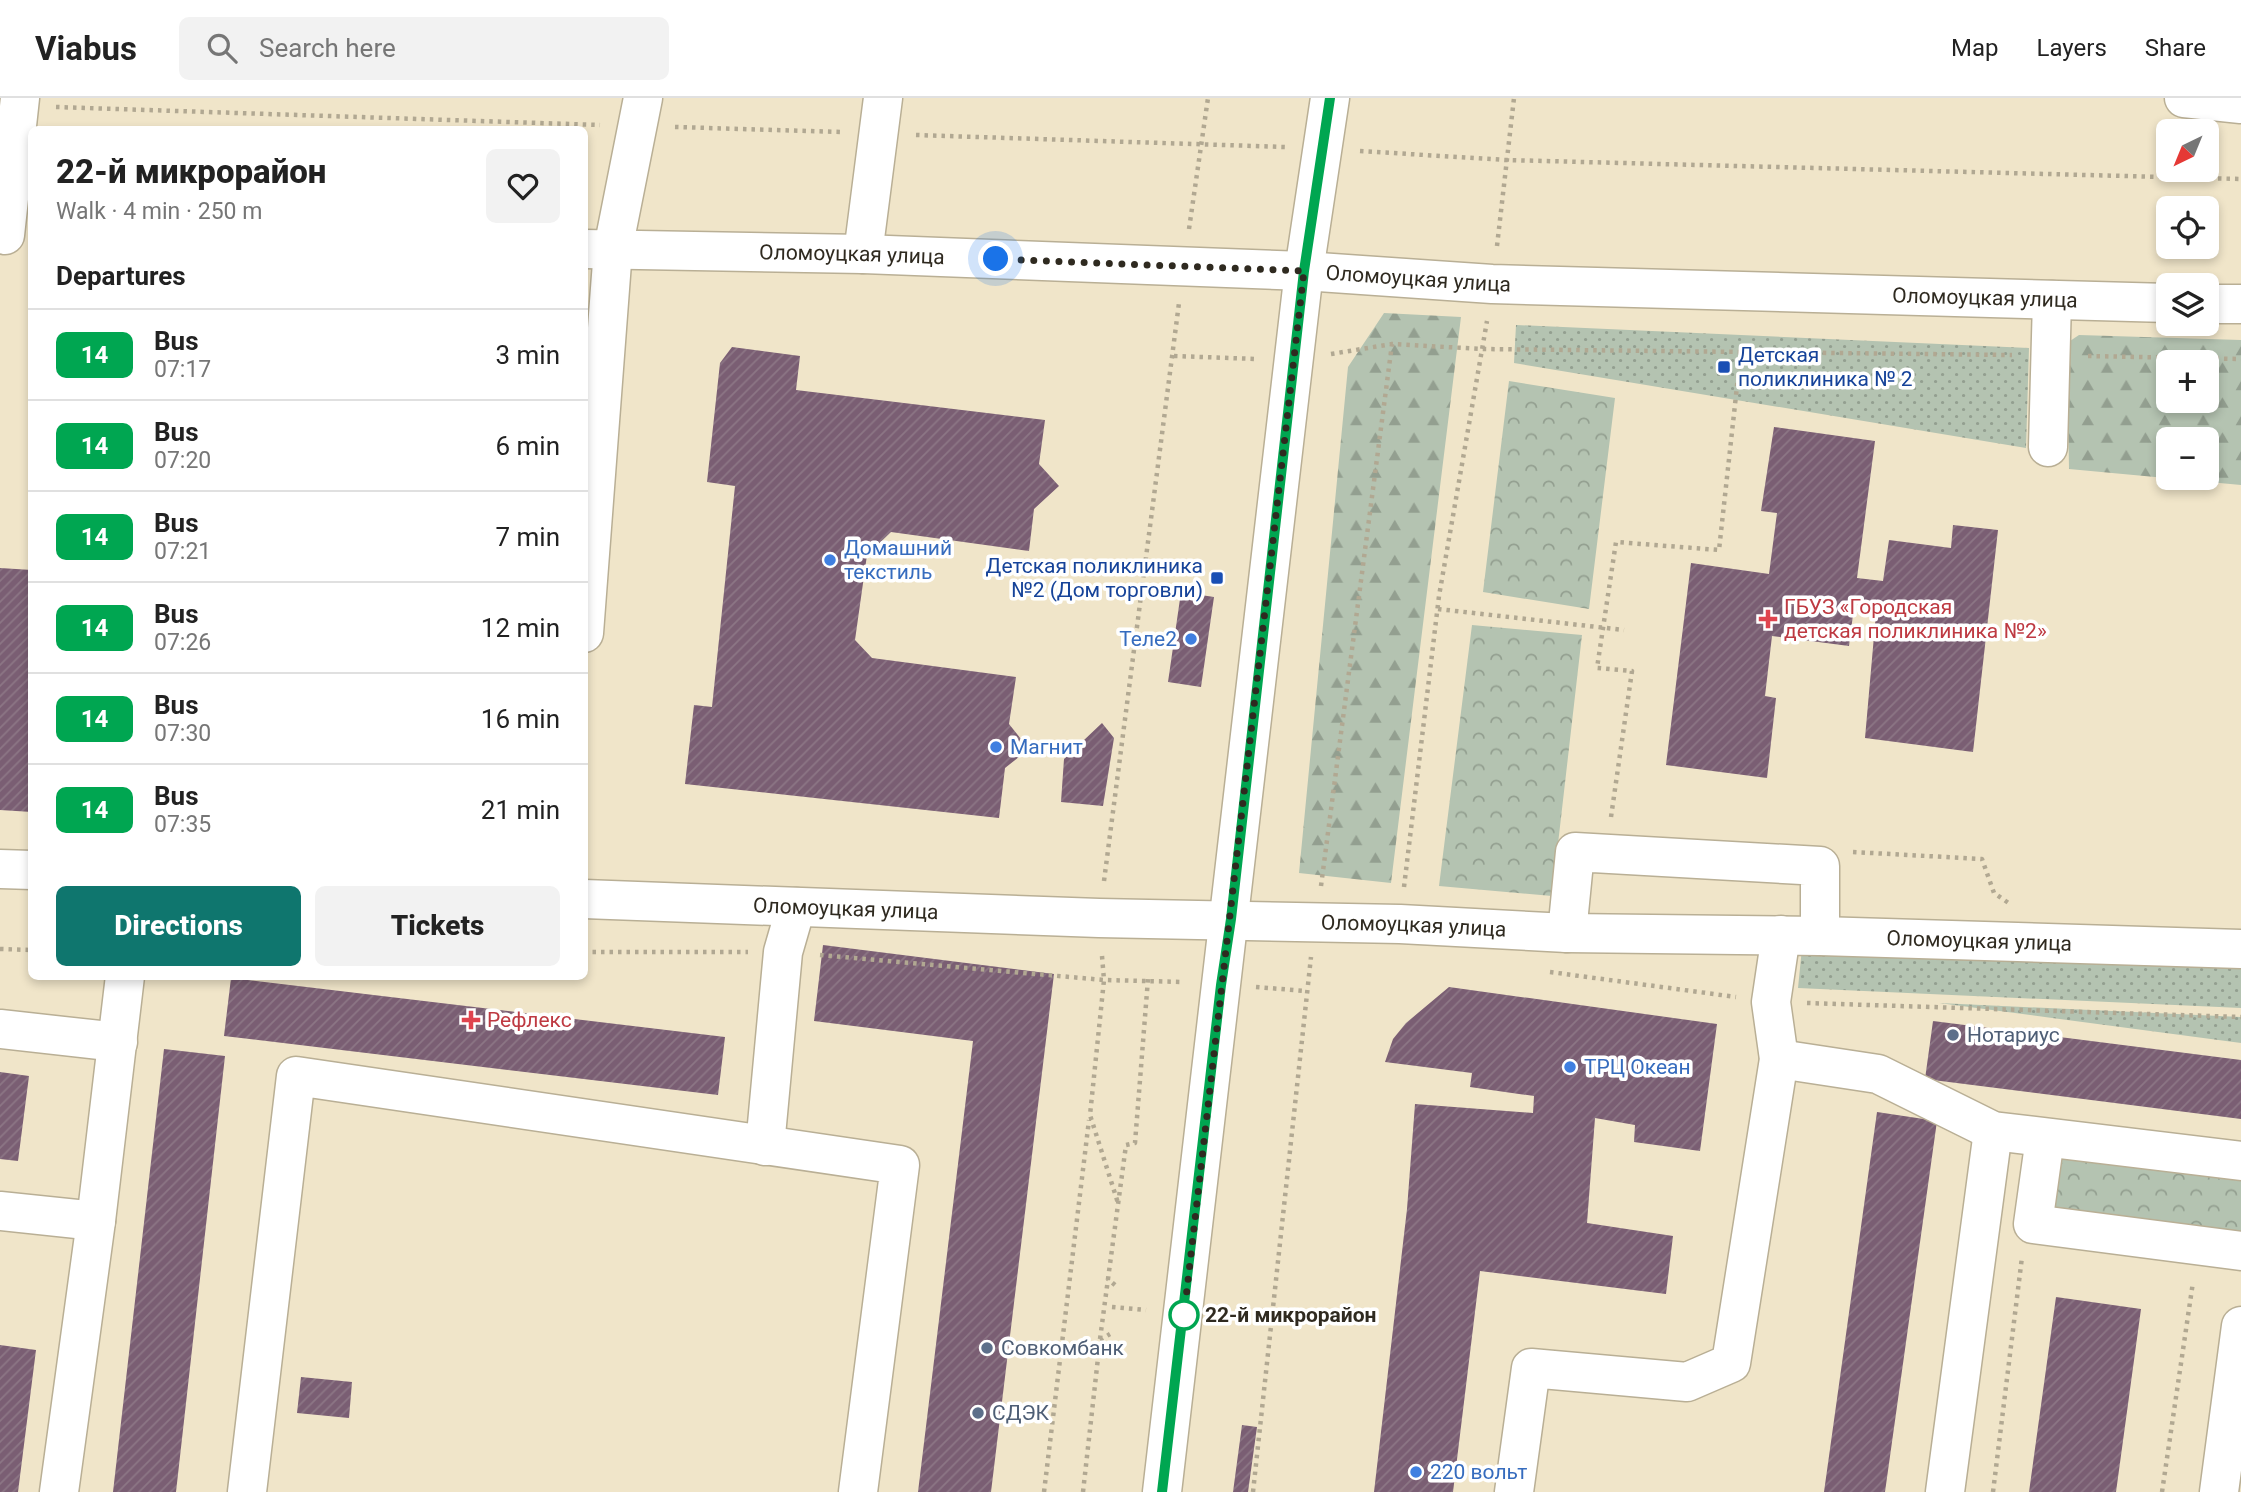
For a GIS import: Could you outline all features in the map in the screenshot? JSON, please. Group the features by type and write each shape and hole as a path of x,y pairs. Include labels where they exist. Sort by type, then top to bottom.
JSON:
{"street":[{"path":"1162,1492 1231,919 1304,271 1330,98"},
{"path":"2185,98 2241,104"},
{"path":"12,235 20,102"},
{"path":"588,523 598,249 640,112"},
{"path":"863,254 881,116"},
{"name":"Оломоуцкая улица","path":"598,249 863,254 1304,271 1492,284 2156,303"},
{"path":"2048,447 2052,300"},
{"path":"2219,303 2241,304"},
{"path":"1567,933 1575,852 1820,866 1819,936"},
{"path":"0,869 28,870"},
{"name":"Оломоуцкая улица","path":"588,899 1099,918 1317,921 1567,933 1781,935 2241,949"},
{"path":"765,1146 783,952 796,907"},
{"path":"1514,1492 1531,1368 1687,1382 1731,1363 1779,1059 1771,1002 1781,935"},
{"path":"59,1492 96,1221 125,980"},
{"path":"0,1029 118,1042"},
{"path":"1779,1059 1878,1074 1993,1131 2241,1161"},
{"path":"247,1492 296,1076 900,1165 859,1492"},
{"path":"1945,1492 1993,1131"},
{"path":"2045,1138 2033,1224 2241,1251"},
{"path":"0,1211 96,1221"},
{"path":"2219,1492 2241,1326"}],"path":[{"path":"1044,1492 1104,980 1099,918 1174,356 1183,267 1208,98"},
{"path":"1400,924 1438,608 1492,284 1507,176 1506,160 1514,98"},
{"path":"20,102 881,116 1203,144 1322,148 1506,160 2241,179"},
{"path":"1253,1492 1317,921 1392,344 1482,349 1741,350 2241,359"},
{"path":"1609,826 1632,671 1597,668 1616,542 1720,550 1741,350"},
{"path":"1438,608 1624,630"},
{"path":"0,949 28,950"},
{"path":"588,952 783,952 1104,980 1148,979 1135,1143 1126,1145 1083,1492"},
{"path":"1543,971 1771,1002 2241,1017"},
{"path":"1090,1115 1118,1203"},
{"path":"1993,1492 2023,1253"},
{"path":"2161,1492 2193,1278"},
{"path":"1108,1279 1115,1285"},
{"path":"1100,1340 1110,1334"}],"green space":[{"path":"1384,313 1461,317 1391,883 1299,873 1348,367"},
{"path":"1516,325 2029,348 2026,448 1514,363"},
{"path":"2079,335 2241,340 2241,485 2219,483 2219,427 2156,427 2156,477 2069,469 2067,343"},
{"path":"1509,381 1615,398 1589,609 1483,592"},
{"path":"1472,625 1582,635 1552,896 1439,886"},
{"path":"1802,948 2241,964 2241,1008 1798,988"},
{"path":"1939,1003 2241,1017 2241,1043"},
{"path":"2059,1154 2241,1180 2241,1241 2047,1215"}],"building":[{"path":"732,347 800,356 796,390 1045,420 1039,464 1059,486 1034,509 1029,551 891,532 867,555 855,640 872,658 1016,677 1009,724 1029,749 1005,768 999,818 685,784 694,705 712,707 735,486 707,482 720,363"},
{"name":"ГБУЗ «Городская детская поликлиника №2»","path":"1774,427 1875,441 1857,578 1883,581 1889,540 1951,548 1953,525 1998,530 1973,752 1865,738 1877,602 1855,599 1849,646 1772,636 1765,696 1776,698 1767,778 1666,765 1691,563 1769,574 1777,513 1761,511"},
{"path":"0,568 28,570 28,812 0,810"},
{"name":"Теле2","path":"1181,592 1214,597 1201,687 1168,682"},
{"path":"1102,723 1114,738 1103,806 1061,802 1064,759"},
{"path":"823,945 1054,974 991,1492 918,1492 973,1041 814,1021"},
{"path":"231,980 248,980 725,1037 718,1095 224,1036"},
{"path":"1449,987 1717,1024 1700,1151 1634,1142 1635,1125 1595,1118 1587,1223 1673,1236 1666,1294 1480,1271 1453,1492 1374,1492 1407,1209 1415,1104 1533,1113 1534,1096 1470,1087 1472,1073 1385,1062 1393,1039 1406,1023"},
{"path":"1933,1021 2241,1060 2241,1119 1925,1079"},
{"path":"164,1049 225,1056 176,1492 113,1492"},
{"path":"0,1072 29,1076 18,1161 0,1159"},
{"path":"1877,1112 1937,1121 1885,1492 1824,1492"},
{"path":"2056,1297 2141,1309 2116,1492 2029,1492"},
{"path":"0,1345 36,1350 18,1492 0,1492"},
{"path":"301,1377 352,1382 349,1418 297,1413"},
{"path":"1242,1425 1257,1427 1248,1492 1233,1492"}],"bus line":[{"name":"14","path":"1162,1492 1231,919 1304,271 1330,98"}],"place":[{"name":"Детская поликлиника № 2","path":"1724,367"},
{"name":"Домашний текстиль","path":"830,560"},
{"name":"Детская поликлиника №2 (Дом торговли)","path":"1217,578"},
{"name":"ГБУЗ «Городская детская поликлиника №2»","path":"1768,619"},
{"name":"Теле2","path":"1191,639"},
{"name":"Магнит","path":"996,747"},
{"name":"Рефлекс","path":"471,1020"},
{"name":"Нотариус","path":"1953,1035"},
{"name":"ТРЦ Океан","path":"1570,1067"},
{"name":"22-й микрорайон","path":"1184,1315"},
{"name":"Совкомбанк","path":"987,1348"},
{"name":"СДЭК","path":"978,1413"},
{"name":"220 вольт","path":"1416,1472"}],"route":[{"path":"996,259 1304,271 1184,1315"}]}
